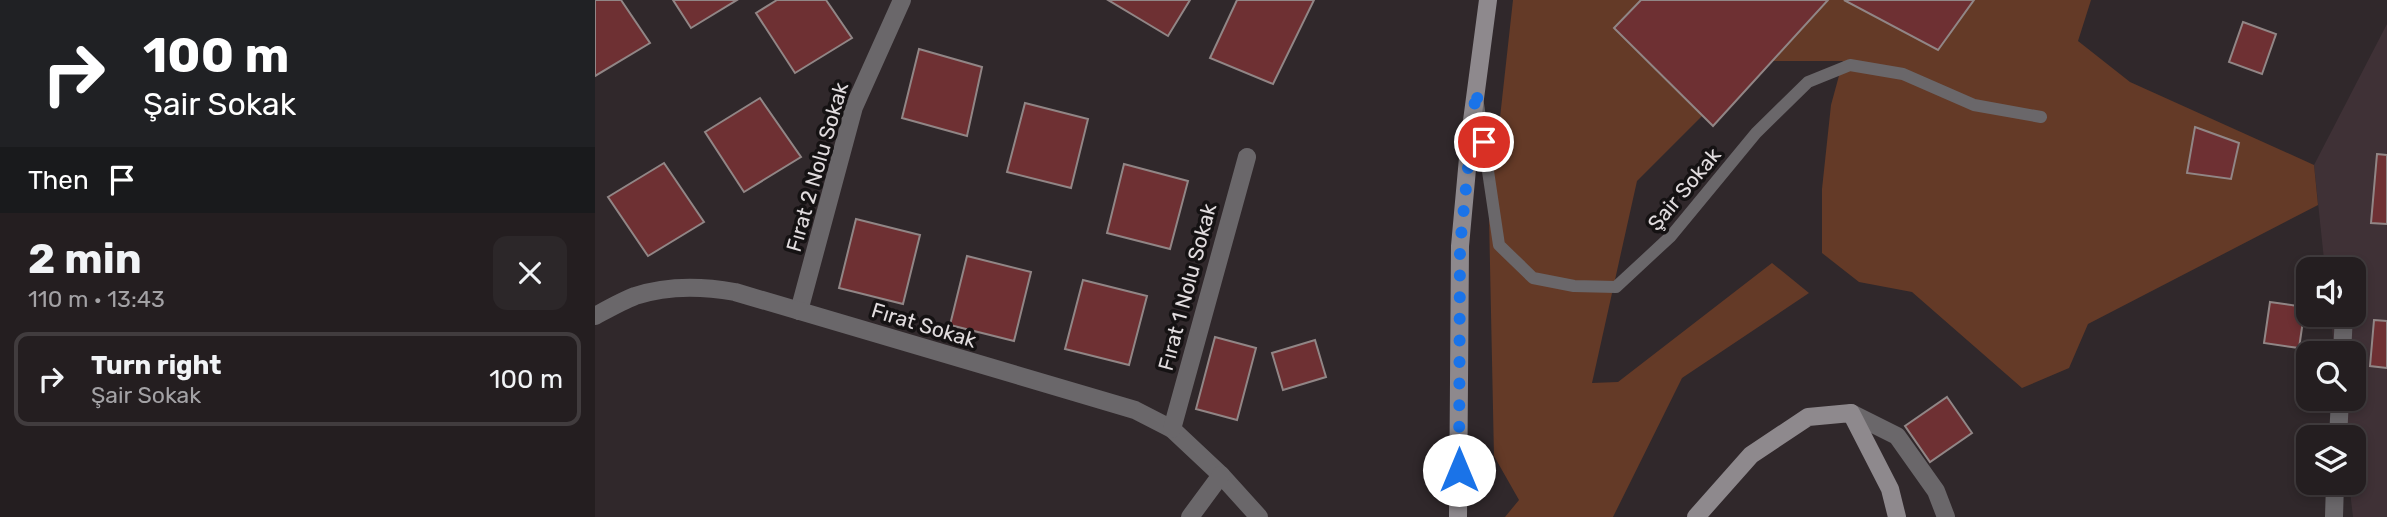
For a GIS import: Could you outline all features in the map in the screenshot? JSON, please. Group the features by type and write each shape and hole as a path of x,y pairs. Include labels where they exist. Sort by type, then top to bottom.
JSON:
{"street":[{"name":"Fırat 2 Nolu Sokak","path":"799,311 854,107 902,0"},
{"path":"1458,517 1460,246 1488,0"},
{"name":"Fırat 1 Nolu Sokak","path":"1172,429 1247,157"},
{"name":"Fırat Sokak","path":"595,316 636,296 704,286 735,292 1135,410 1172,429 1221,475 1259,517"},
{"path":"1696,517 1751,455 1808,417 1851,413 1897,436 1936,491 1946,517"},
{"path":"1851,413 1890,489 1897,517"},
{"path":"1190,517 1221,475"},
{"path":"2334,517 2335,495"}],"lane":[{"name":"Şair Sokak","path":"1476,90 1499,245 1533,278 1574,286 1616,287 1671,236 1756,133 1808,82 1850,65 1903,75 1973,105 2041,117"}],"shaded area":[{"path":"1513,0 2091,0 2078,41 2130,82 2314,165 2318,205 2088,324 2069,368 2022,388 1912,292 1859,282 1822,253 1822,189 1831,105 1843,61 1757,61 1637,181 1592,383 1618,382 1772,263 1809,293 1682,378 1613,517 1505,517 1519,500 1494,456 1489,217"},
{"path":"2387,24 2387,517 2353,517 2350,495 2366,495 2366,425 2343,425 2341,411 2366,411 2366,341 2333,341 2332,327 2366,327 2366,257 2324,257 2314,165"}],"building":[{"path":"595,0 621,0 650,43 595,76"},
{"path":"673,0 737,0 691,28"},
{"path":"777,0 826,0 852,38 795,73 756,13"},
{"path":"1108,0 1190,0 1168,36"},
{"path":"1237,0 1314,0 1273,84 1210,58"},
{"path":"1641,0 1828,0 1713,126 1614,28"},
{"path":"1844,0 1974,0 1938,50"},
{"path":"2243,22 2276,34 2262,74 2229,62"},
{"path":"919,49 982,67 967,136 902,118"},
{"path":"760,98 801,157 744,192 705,132"},
{"path":"1025,103 1088,119 1071,188 1007,172"},
{"path":"2195,127 2239,143 2231,179 2187,173"},
{"path":"2377,154 2387,155 2387,224 2371,223"},
{"path":"664,163 704,222 648,256 608,197"},
{"path":"1124,164 1188,181 1170,249 1107,233"},
{"path":"856,219 920,235 903,304 839,288"},
{"path":"967,256 1031,272 1014,341 950,325"},
{"path":"1083,280 1147,296 1129,365 1065,349"},
{"path":"2270,302 2296,306 2296,327 2302,327 2296,348 2264,343"},
{"path":"2374,320 2387,321 2387,368 2370,366"},
{"path":"1215,337 1256,348 1237,420 1196,409"},
{"path":"1315,340 1326,377 1283,390 1272,353"},
{"path":"1947,397 1972,433 1930,462 1905,426"}],"route":[{"path":"1459,470 1460,246 1476,90 1484,142"}]}
